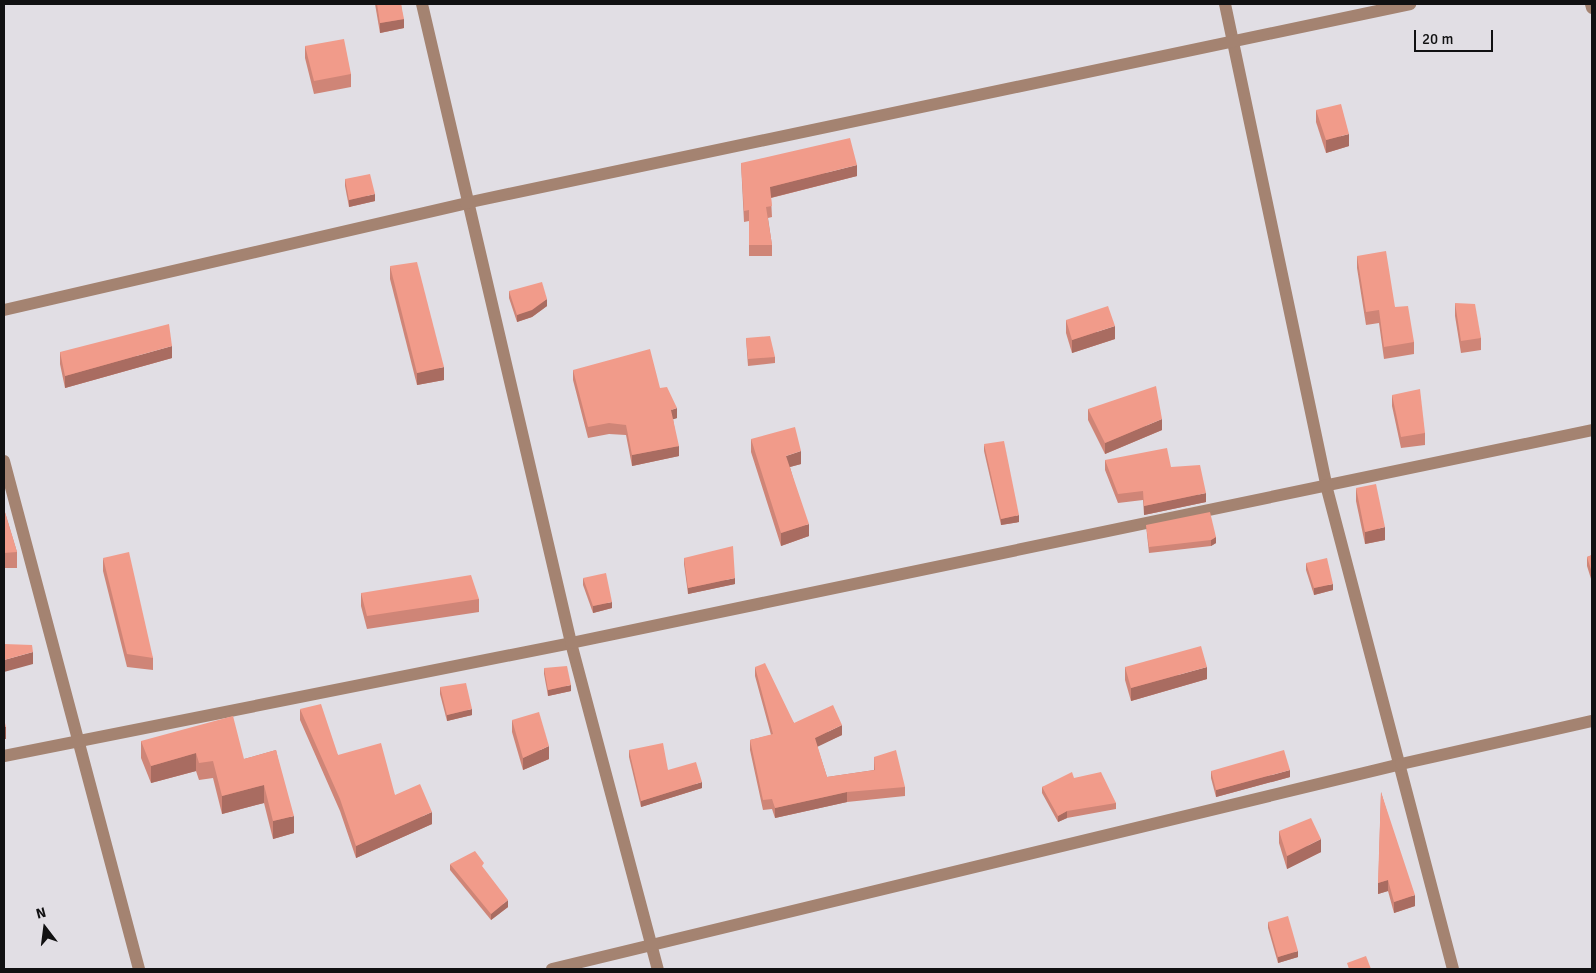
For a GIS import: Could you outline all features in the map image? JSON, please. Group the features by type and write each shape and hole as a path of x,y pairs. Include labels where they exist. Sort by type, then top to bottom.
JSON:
{"street":[{"path":"422,4 466,203 571,643 653,944 658,969"},
{"path":"1225,4 1326,485 1401,764 1453,969"},
{"path":"4,310 466,203 1234,43 1410,4"},
{"path":"1591,4 1592,8"},
{"path":"4,756 571,643 1592,430"},
{"path":"4,461 139,969"},
{"path":"552,969 1401,764 1592,721"}],"building":[{"path":"377,4 401,4 404,19 380,23"},
{"path":"344,39 351,74 314,81 305,46"},
{"path":"1341,104 1349,134 1326,140 1316,110"},
{"path":"850,138 857,165 770,187 772,206 766,207 772,245 749,245 749,210 744,211 741,163"},
{"path":"370,174 375,194 349,200 345,179"},
{"path":"1386,251 1395,307 1408,306 1414,342 1384,347 1379,310 1366,312 1357,256"},
{"path":"417,262 444,367 417,373 390,266"},
{"path":"542,282 547,299 532,310 517,315 509,291"},
{"path":"1455,303 1475,304 1481,338 1461,341"},
{"path":"1108,306 1115,326 1072,340 1066,320"},
{"path":"169,324 172,346 65,376 60,352"},
{"path":"770,336 775,357 748,359 746,338"},
{"path":"650,349 660,388 667,387 677,408 671,410 679,446 632,455 626,425 609,423 588,427 573,370"},
{"path":"1156,386 1162,419 1105,443 1088,409"},
{"path":"1420,389 1425,433 1401,437 1392,395"},
{"path":"795,427 801,451 786,456 809,524 781,533 751,439"},
{"path":"1004,441 1019,515 1001,519 984,444"},
{"path":"1167,448 1171,467 1200,465 1206,493 1144,506 1143,491 1118,494 1105,460"},
{"path":"1376,484 1385,527 1365,532 1356,488"},
{"path":"4,509 17,552 4,553"},
{"path":"1210,512 1216,537 1211,540 1149,547 1146,525"},
{"path":"733,546 735,578 688,588 684,558"},
{"path":"129,552 153,658 127,654 103,558"},
{"path":"1592,555 1592,573 1587,557"},
{"path":"1327,558 1333,584 1314,588 1306,563"},
{"path":"606,573 612,602 593,606 583,578"},
{"path":"471,575 479,599 367,616 361,593"},
{"path":"4,644 32,645 33,652 4,660"},
{"path":"1201,646 1207,667 1131,688 1125,667"},
{"path":"765,663 794,723 833,705 842,725 815,738 827,777 875,770 874,757 896,750 905,787 847,792 775,808 772,799 763,800 750,740 773,734 755,667"},
{"path":"567,666 571,685 548,690 544,668"},
{"path":"466,683 472,709 447,715 440,687"},
{"path":"321,704 338,755 381,743 395,795 420,784 432,812 356,846 340,799 300,709"},
{"path":"539,712 549,746 523,758 512,720"},
{"path":"233,716 244,759 276,750 294,816 273,821 264,785 222,796 213,761 199,763 196,753 151,766 141,741"},
{"path":"663,743 668,770 696,762 702,782 641,801 629,750"},
{"path":"1284,750 1290,770 1216,790 1211,771"},
{"path":"1072,772 1074,778 1101,772 1116,803 1067,811 1058,816 1042,787"},
{"path":"1381,792 1415,895 1394,902 1388,880 1378,883"},
{"path":"1311,818 1321,839 1287,856 1279,831"},
{"path":"475,851 484,863 482,866 508,900 491,914 450,864"},
{"path":"1288,916 1298,951 1278,957 1268,922"},
{"path":"1366,956 1371,969 1349,969 1347,963"}]}
